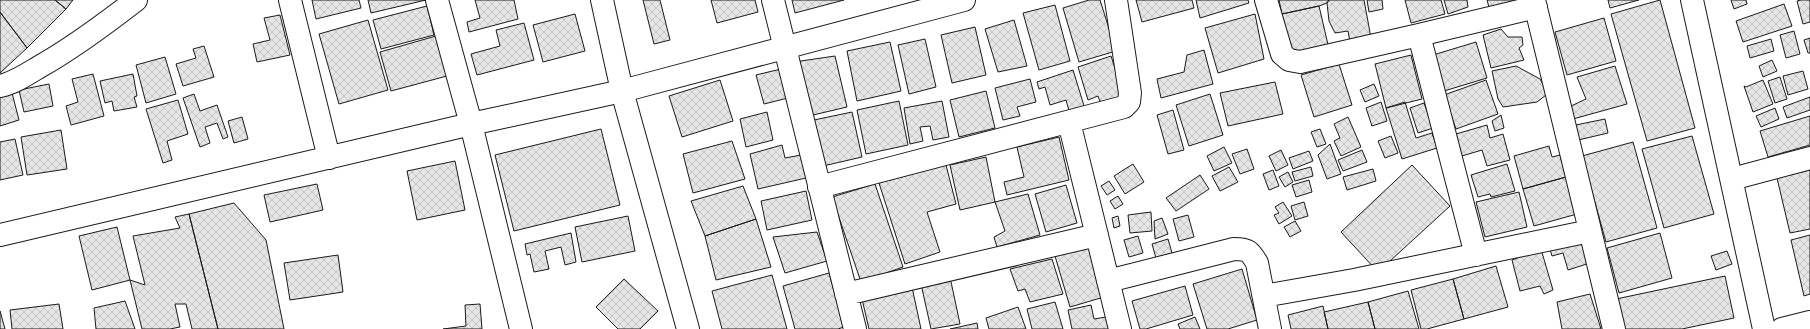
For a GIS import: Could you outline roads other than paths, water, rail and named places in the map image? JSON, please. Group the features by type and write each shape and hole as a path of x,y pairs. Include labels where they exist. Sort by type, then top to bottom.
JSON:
{"street":[{"path":"0,86 17,80 58,56 100,28 136,0"},
{"path":"290,0 329,158"},
{"path":"437,0 471,124 521,329"},
{"path":"602,0 622,91 688,329"},
{"path":"773,0 855,329"},
{"path":"0,235 471,124 622,91 964,0"},
{"path":"819,187 1124,107 1129,102 1130,93 1116,0"},
{"path":"1266,0 1282,54 1288,60 1300,62 1419,35 1535,3 1614,329"},
{"path":"1692,0 1764,329"},
{"path":"1419,35 1476,255"},
{"path":"1069,122 1120,329"},
{"path":"1732,179 1810,158"},
{"path":"1264,296 1354,280 1590,231"},
{"path":"846,294 1097,234"},
{"path":"1108,281 1234,249 1245,249 1251,253 1257,263 1270,329"},
{"path":"1782,329 1810,322"}]}
